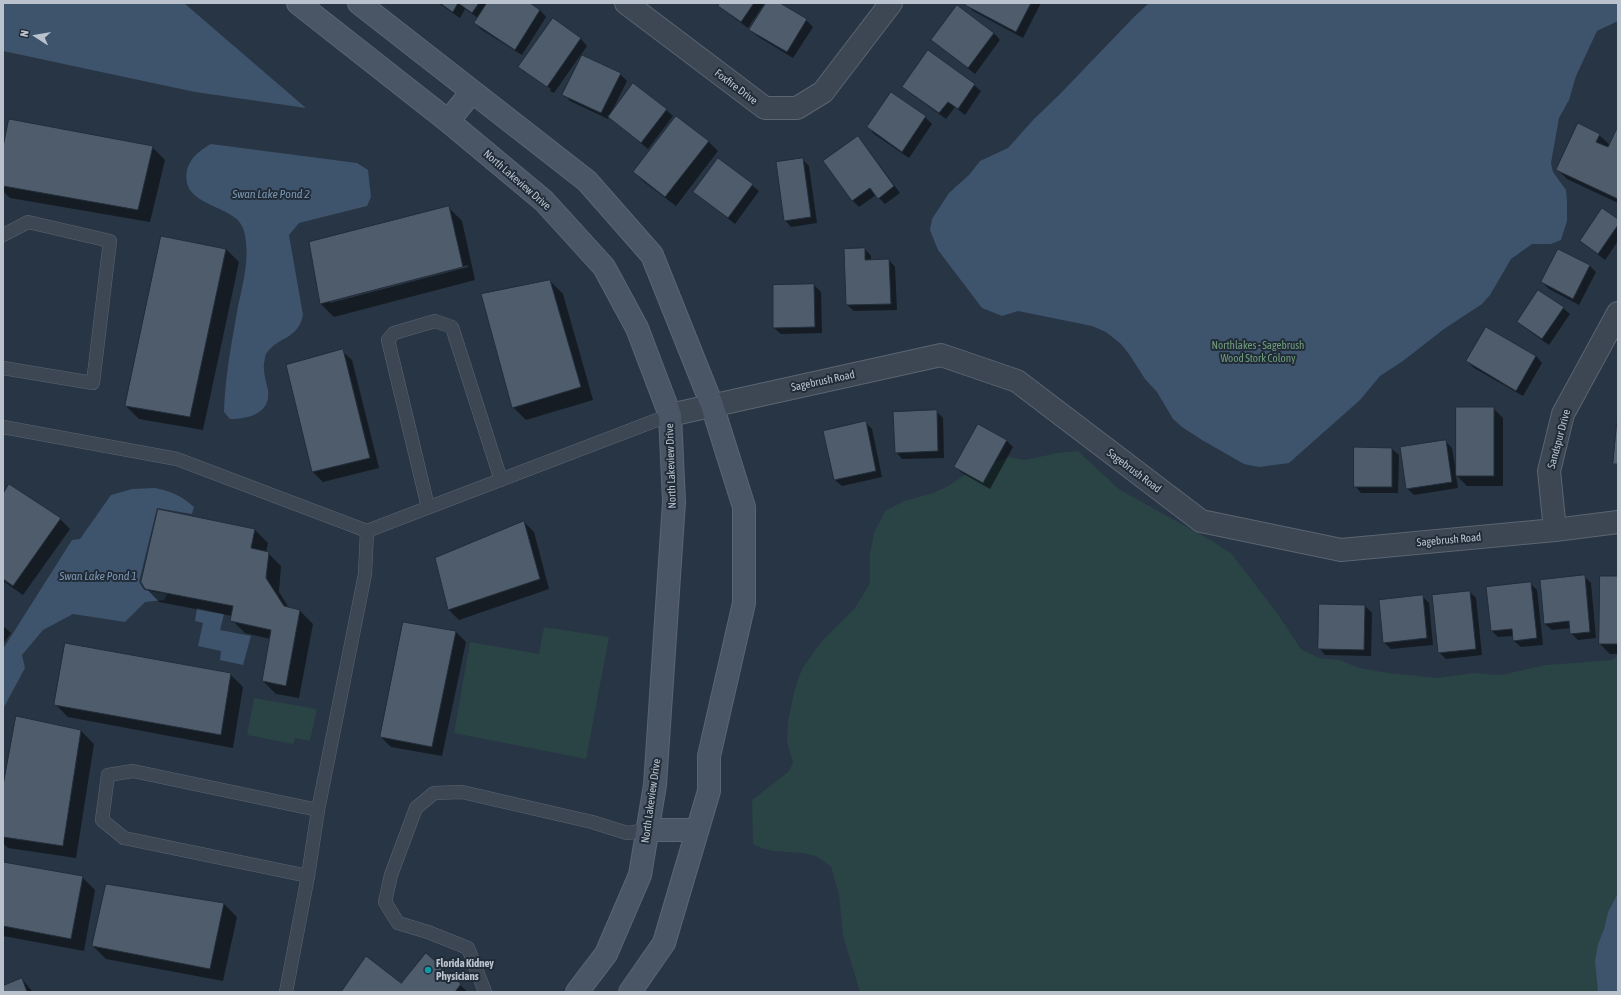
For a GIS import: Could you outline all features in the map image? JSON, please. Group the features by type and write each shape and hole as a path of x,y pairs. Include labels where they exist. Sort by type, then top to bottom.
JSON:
{"street":[{"name":"North Lakeview Drive","path":"298,3 448,121 544,201 604,268 637,328 670,415 674,502 655,785 648,830 640,875 606,954 577,992"},
{"path":"359,3 587,181 652,255 712,405 744,507 744,603 709,756 709,791 664,943 630,992"},
{"name":"Foxfire Drive","path":"626,3 765,108 797,108 824,92 891,3"},
{"path":"448,121 472,92"},
{"name":"Sandspur Drive","path":"1555,530 1549,471 1563,414 1618,313"},
{"name":"Sagebrush Road","path":"670,415 941,355 1017,381 1200,521 1341,550 1555,530 1618,522"},
{"path":"648,830 697,830"}],"lane":[{"path":"3,235 28,222 110,241 93,382 3,368"},
{"path":"428,507 388,340 394,333 435,321 452,328 501,480"},
{"path":"3,427 177,459 367,530 670,415"},
{"path":"286,992 308,876 318,810 365,574 367,530"},
{"path":"308,876 124,838 102,820 108,775 133,771 318,810"},
{"path":"485,992 468,948 428,932 398,923 385,902 391,875 416,808 434,793 462,792 592,822 627,833 648,830"}],"green space":[{"path":"1078,451 1120,490 1231,553 1277,613 1301,649 1319,658 1340,660 1359,668 1388,673 1437,678 1474,673 1501,675 1546,665 1612,660 1618,655 1618,893 1608,912 1598,945 1598,992 860,992 843,936 839,895 831,867 815,856 768,850 753,844 752,800 788,772 793,763 787,742 788,721 795,688 802,669 821,642 855,608 870,583 870,553 874,533 885,511 904,501 933,493 948,486 972,470 1009,457 1025,460 1057,453"},
{"path":"544,627 609,637 586,759 454,733 470,642 539,654"},
{"path":"254,698 317,709 310,741 295,738 293,744 247,735"}],"water":[{"path":"3,3 184,3 306,108 195,92 3,51"},
{"path":"1149,3 1618,3 1618,21 1597,31 1576,76 1569,100 1559,118 1551,163 1553,172 1566,190 1567,221 1561,240 1551,244 1532,244 1511,259 1490,295 1482,304 1444,329 1403,361 1380,376 1360,400 1289,463 1259,467 1244,464 1182,427 1173,419 1157,392 1145,379 1121,344 1106,332 1092,326 1018,311 1002,316 982,308 938,250 930,230 932,219 949,193 969,175 980,161 1008,148 1034,119"},
{"name":"Swan Lake Pond 2","path":"211,144 357,163 368,170 371,197 367,206 299,223 289,235 303,315 297,329 271,348 266,354 264,366 268,398 266,405 257,414 237,419 230,419 224,412 229,362 246,262 247,251 244,231 240,222 231,215 200,199 192,192 187,183 187,170 190,162 199,152"},
{"name":"Swan Lake Pond 1","path":"155,488 176,494 194,507 192,514 157,508 139,582 144,590 167,594 164,600 145,602 125,622 73,614 43,630 22,655 25,668 3,709 3,649 72,540 80,539 111,495 132,489"},
{"path":"197,608 224,614 220,630 251,636 243,665 220,660 221,651 198,646 203,623 195,621"},
{"path":"1618,893 1618,992 1598,992 1595,961 1598,944 1604,929 1608,912"}],"building":[{"path":"440,3 458,3 453,12"},
{"path":"458,3 479,3 472,13"},
{"path":"487,3 530,3 540,10 515,50 474,23"},
{"path":"720,3 754,3 741,22 718,6"},
{"path":"766,3 780,3 807,19 787,52 749,30"},
{"path":"966,3 1031,3 1016,32 965,5"},
{"path":"957,5 994,33 968,68 931,40"},
{"path":"553,18 581,38 547,87 518,67"},
{"path":"928,50 975,84 958,109 948,102 939,113 902,87"},
{"path":"582,55 621,73 601,113 562,95"},
{"path":"633,83 667,109 641,143 608,117"},
{"path":"891,92 926,116 902,152 867,127"},
{"path":"676,116 709,141 665,197 633,172"},
{"path":"9,119 153,146 138,210 3,186 3,147"},
{"path":"1578,123 1600,134 1596,142 1608,147 1618,126 1618,199 1556,170"},
{"path":"858,136 894,186 878,199 870,188 852,201 823,161"},
{"path":"718,158 753,184 728,218 693,192"},
{"path":"803,158 811,217 784,221 776,162"},
{"path":"449,206 463,267 320,304 309,242"},
{"path":"1602,208 1618,219 1618,225 1598,254 1580,241"},
{"path":"161,236 226,249 190,417 125,406"},
{"path":"865,248 865,260 889,259 891,304 846,305 844,249"},
{"path":"1558,249 1590,265 1573,299 1541,282"},
{"path":"550,280 581,387 512,408 481,294"},
{"path":"814,284 815,327 773,328 773,285"},
{"path":"1538,290 1564,307 1542,339 1517,322"},
{"path":"1486,327 1536,356 1516,391 1466,361"},
{"path":"343,349 370,458 312,472 286,365"},
{"path":"1456,407 1494,407 1494,476 1456,476"},
{"path":"937,410 938,451 895,453 893,412"},
{"path":"866,421 876,471 834,480 823,431"},
{"path":"1617,423 1618,464 1613,464"},
{"path":"978,424 1007,440 983,483 954,467"},
{"path":"1446,440 1452,482 1406,489 1400,447"},
{"path":"1354,447 1392,448 1392,487 1354,487"},
{"path":"9,484 61,518 13,586 3,579 3,494"},
{"path":"158,509 255,529 251,548 269,552 266,578 284,606 300,610 286,686 262,681 271,630 230,621 233,606 145,589 141,582"},
{"path":"524,521 540,579 448,610 435,558"},
{"path":"1585,575 1590,632 1570,634 1569,621 1544,624 1540,580"},
{"path":"1600,576 1618,576 1618,644 1599,644"},
{"path":"1531,582 1537,638 1513,641 1512,629 1491,631 1486,587"},
{"path":"1470,591 1476,649 1438,653 1432,595"},
{"path":"1423,595 1427,638 1383,643 1379,600"},
{"path":"1319,604 1365,605 1364,650 1318,649"},
{"path":"403,622 456,631 432,747 380,737"},
{"path":"65,643 231,673 221,735 54,705"},
{"path":"16,716 81,730 63,846 3,837 3,786"},
{"path":"3,862 83,876 71,939 3,926"},
{"path":"106,884 224,903 210,969 92,946"},
{"name":"Florida Kidney Physicians","path":"426,953 461,984 455,992 341,992 366,956 401,983"},
{"path":"22,978 27,992 3,992 3,986"}],"place":[{"name":"Florida Kidney Physicians","path":"428,970"}],"park label":[{"name":"Northlakes - Sagebrush Wood Stork Colony","path":"1258,352"}]}
